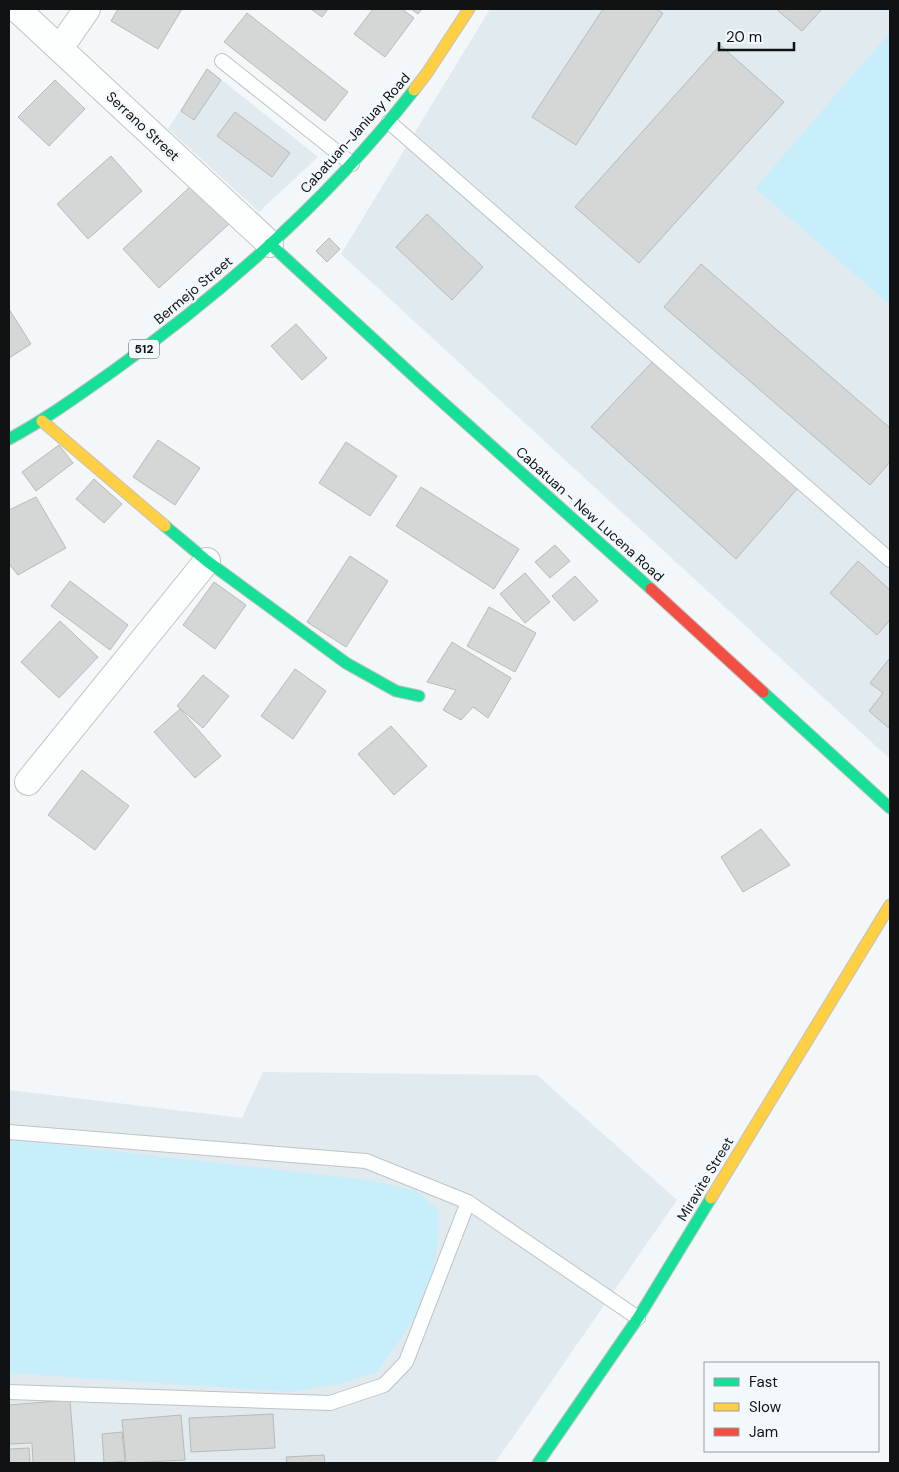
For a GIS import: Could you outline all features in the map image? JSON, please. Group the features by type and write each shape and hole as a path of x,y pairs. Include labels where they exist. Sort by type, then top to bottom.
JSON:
{"main road":[{"name":"Cabatuan-Janiuay Road","path":"270,244 320,197 389,122 427,73 469,9"},
{"name":"Bermejo Street","path":"9,439 42,422 151,344 220,290 270,244"},
{"name":"Cabatuan - New Lucena Road","path":"270,244 890,808"},
{"path":"42,422 207,562 346,662 396,691 419,696"},
{"name":"Miravite Street","path":"538,1463 638,1318 890,905"}],"street":[{"name":"Serrano Street","path":"17,9 270,244"},
{"path":"60,48 87,9"},
{"path":"28,782 207,562"}],"lane":[{"path":"222,61 352,164"},
{"path":"389,122 890,560"},
{"path":"9,1132 366,1161 468,1202 638,1318"},
{"path":"9,1392 330,1403 384,1385 406,1362 468,1202"}],"shaded area":[{"path":"490,9 890,9 890,759 341,254"},
{"path":"890,32 890,305 755,188"},
{"path":"207,68 318,157 259,212 168,129"},
{"path":"263,1072 537,1075 677,1200 495,1463 9,1463 9,1090 242,1118"},
{"path":"9,1139 369,1180 417,1191 438,1209 439,1236 432,1275 417,1313 377,1372 340,1384 289,1392 9,1373"}],"building":[{"path":"118,9 182,9 158,49 111,21"},
{"path":"311,9 328,9 322,17"},
{"path":"373,9 402,9 414,18 385,57 354,34"},
{"path":"411,9 422,9 418,14"},
{"path":"603,9 656,9 663,13 576,145 532,117"},
{"path":"776,9 822,9 802,31"},
{"path":"247,13 348,92 325,121 224,42"},
{"path":"720,45 784,102 639,263 575,207"},
{"path":"207,69 221,80 194,120 181,111"},
{"path":"55,80 85,109 49,146 18,117"},
{"path":"235,112 290,153 272,177 217,136"},
{"path":"111,156 142,191 88,239 57,204"},
{"path":"192,185 229,224 159,288 123,249"},
{"path":"427,214 483,267 452,300 396,247"},
{"path":"329,238 340,249 327,262 316,251"},
{"path":"701,264 890,428 890,462 870,485 664,307"},
{"path":"9,309 31,344 9,358"},
{"path":"296,324 327,358 302,380 271,346"},
{"path":"656,358 798,488 736,559 591,427"},
{"path":"158,440 200,468 175,505 133,477"},
{"path":"346,442 397,476 370,516 319,483"},
{"path":"59,445 73,463 36,491 22,472"},
{"path":"94,479 122,504 104,523 76,499"},
{"path":"421,487 519,549 494,589 396,526"},
{"path":"36,497 66,548 18,575 9,564 9,510"},
{"path":"555,545 570,561 550,578 535,562"},
{"path":"350,556 388,581 346,647 307,622"},
{"path":"858,561 890,590 890,620 877,635 830,593"},
{"path":"525,573 550,602 525,623 500,594"},
{"path":"575,576 598,601 574,621 552,596"},
{"path":"70,581 128,625 110,650 51,606"},
{"path":"214,582 246,605 215,649 183,625"},
{"path":"489,607 536,633 515,672 467,646"},
{"path":"60,621 98,657 59,698 21,662"},
{"path":"452,642 511,678 488,718 473,707 461,720 443,710 456,690 427,682"},
{"path":"890,658 890,729 869,711 883,693 870,683"},
{"path":"295,669 326,691 293,739 261,716"},
{"path":"203,675 229,696 203,728 177,706"},
{"path":"180,709 221,756 195,778 154,732"},
{"path":"391,726 427,766 394,795 358,754"},
{"path":"82,770 129,806 95,850 48,815"},
{"path":"761,829 790,865 743,892 721,857"},
{"path":"70,1400 75,1463 33,1463 32,1443 9,1444 9,1405"},
{"path":"273,1414 275,1448 191,1452 189,1418"},
{"path":"181,1415 185,1460 126,1463 122,1420"},
{"path":"122,1432 125,1461 104,1463 102,1434"},
{"path":"29,1448 30,1463 9,1463 9,1449"},
{"path":"324,1455 325,1463 287,1463 286,1457"}],"traffic: fast":[{"path":"9,439 49,415 113,371 195,309 235,275 274,241 347,168 382,130 414,90"},
{"path":"270,244 419,381 651,589"},
{"path":"165,526 207,561 346,663 396,691 419,696"},
{"path":"763,692 890,808"},
{"path":"538,1463 638,1318 711,1198"}],"traffic: slow":[{"path":"414,90 469,9"},
{"path":"42,421 165,526"},
{"path":"711,1198 890,905"}],"traffic: jam":[{"path":"651,589 763,692"}]}
